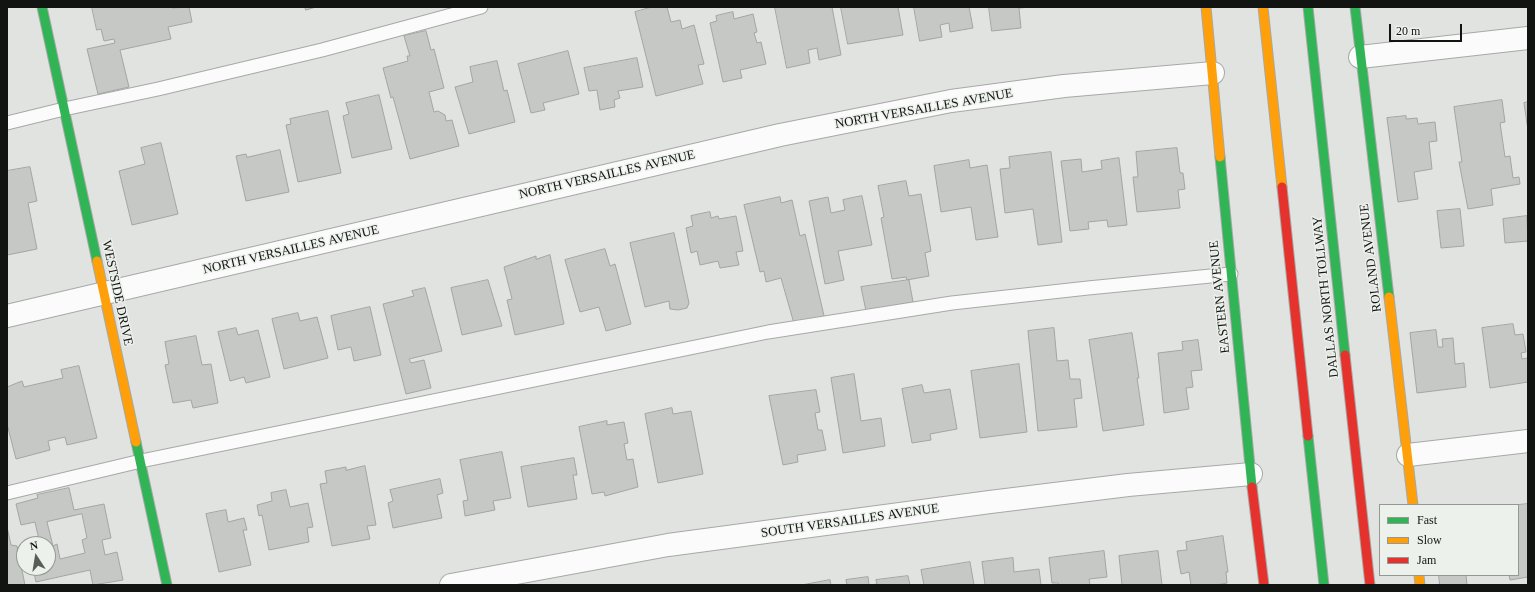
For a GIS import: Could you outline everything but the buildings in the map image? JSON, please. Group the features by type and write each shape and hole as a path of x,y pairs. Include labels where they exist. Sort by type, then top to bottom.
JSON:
{"main road":[{"name":"WESTSIDE DRIVE","path":"42,7 167,585"},
{"name":"EASTERN AVENUE","path":"1206,7 1251,474 1264,585"},
{"path":"1262,7 1324,585"},
{"name":"DALLAS NORTH TOLLWAY","path":"1308,7 1370,585"},
{"name":"ROLAND AVENUE","path":"1355,7 1408,455 1412,504"}],"street":[{"path":"1360,57 1528,38"},
{"name":"NORTH VERSAILLES AVENUE","path":"7,316 780,135 951,101 1064,86 1213,73"},
{"path":"1408,455 1528,441"},
{"name":"SOUTH VERSAILLES AVENUE","path":"451,585 668,545 1128,485 1251,474"}],"lane":[{"path":"7,124 64,109 158,89 322,50 481,7"},
{"path":"7,493 141,461 768,332 952,303 1231,274"}],"traffic: fast":[{"path":"42,7 97,261"},
{"path":"1308,7 1345,355"},
{"path":"1355,7 1389,297"},
{"path":"1220,157 1252,487"},
{"path":"1308,436 1324,585"},
{"path":"136,442 167,585"}],"traffic: slow":[{"path":"1206,7 1220,157"},
{"path":"1263,7 1282,187"},
{"path":"97,261 136,442"},
{"path":"1389,297 1413,504"},
{"path":"1419,576 1420,585"}],"traffic: jam":[{"path":"1282,187 1308,436"},
{"path":"1345,355 1370,585"},
{"path":"1252,487 1264,585"}]}
